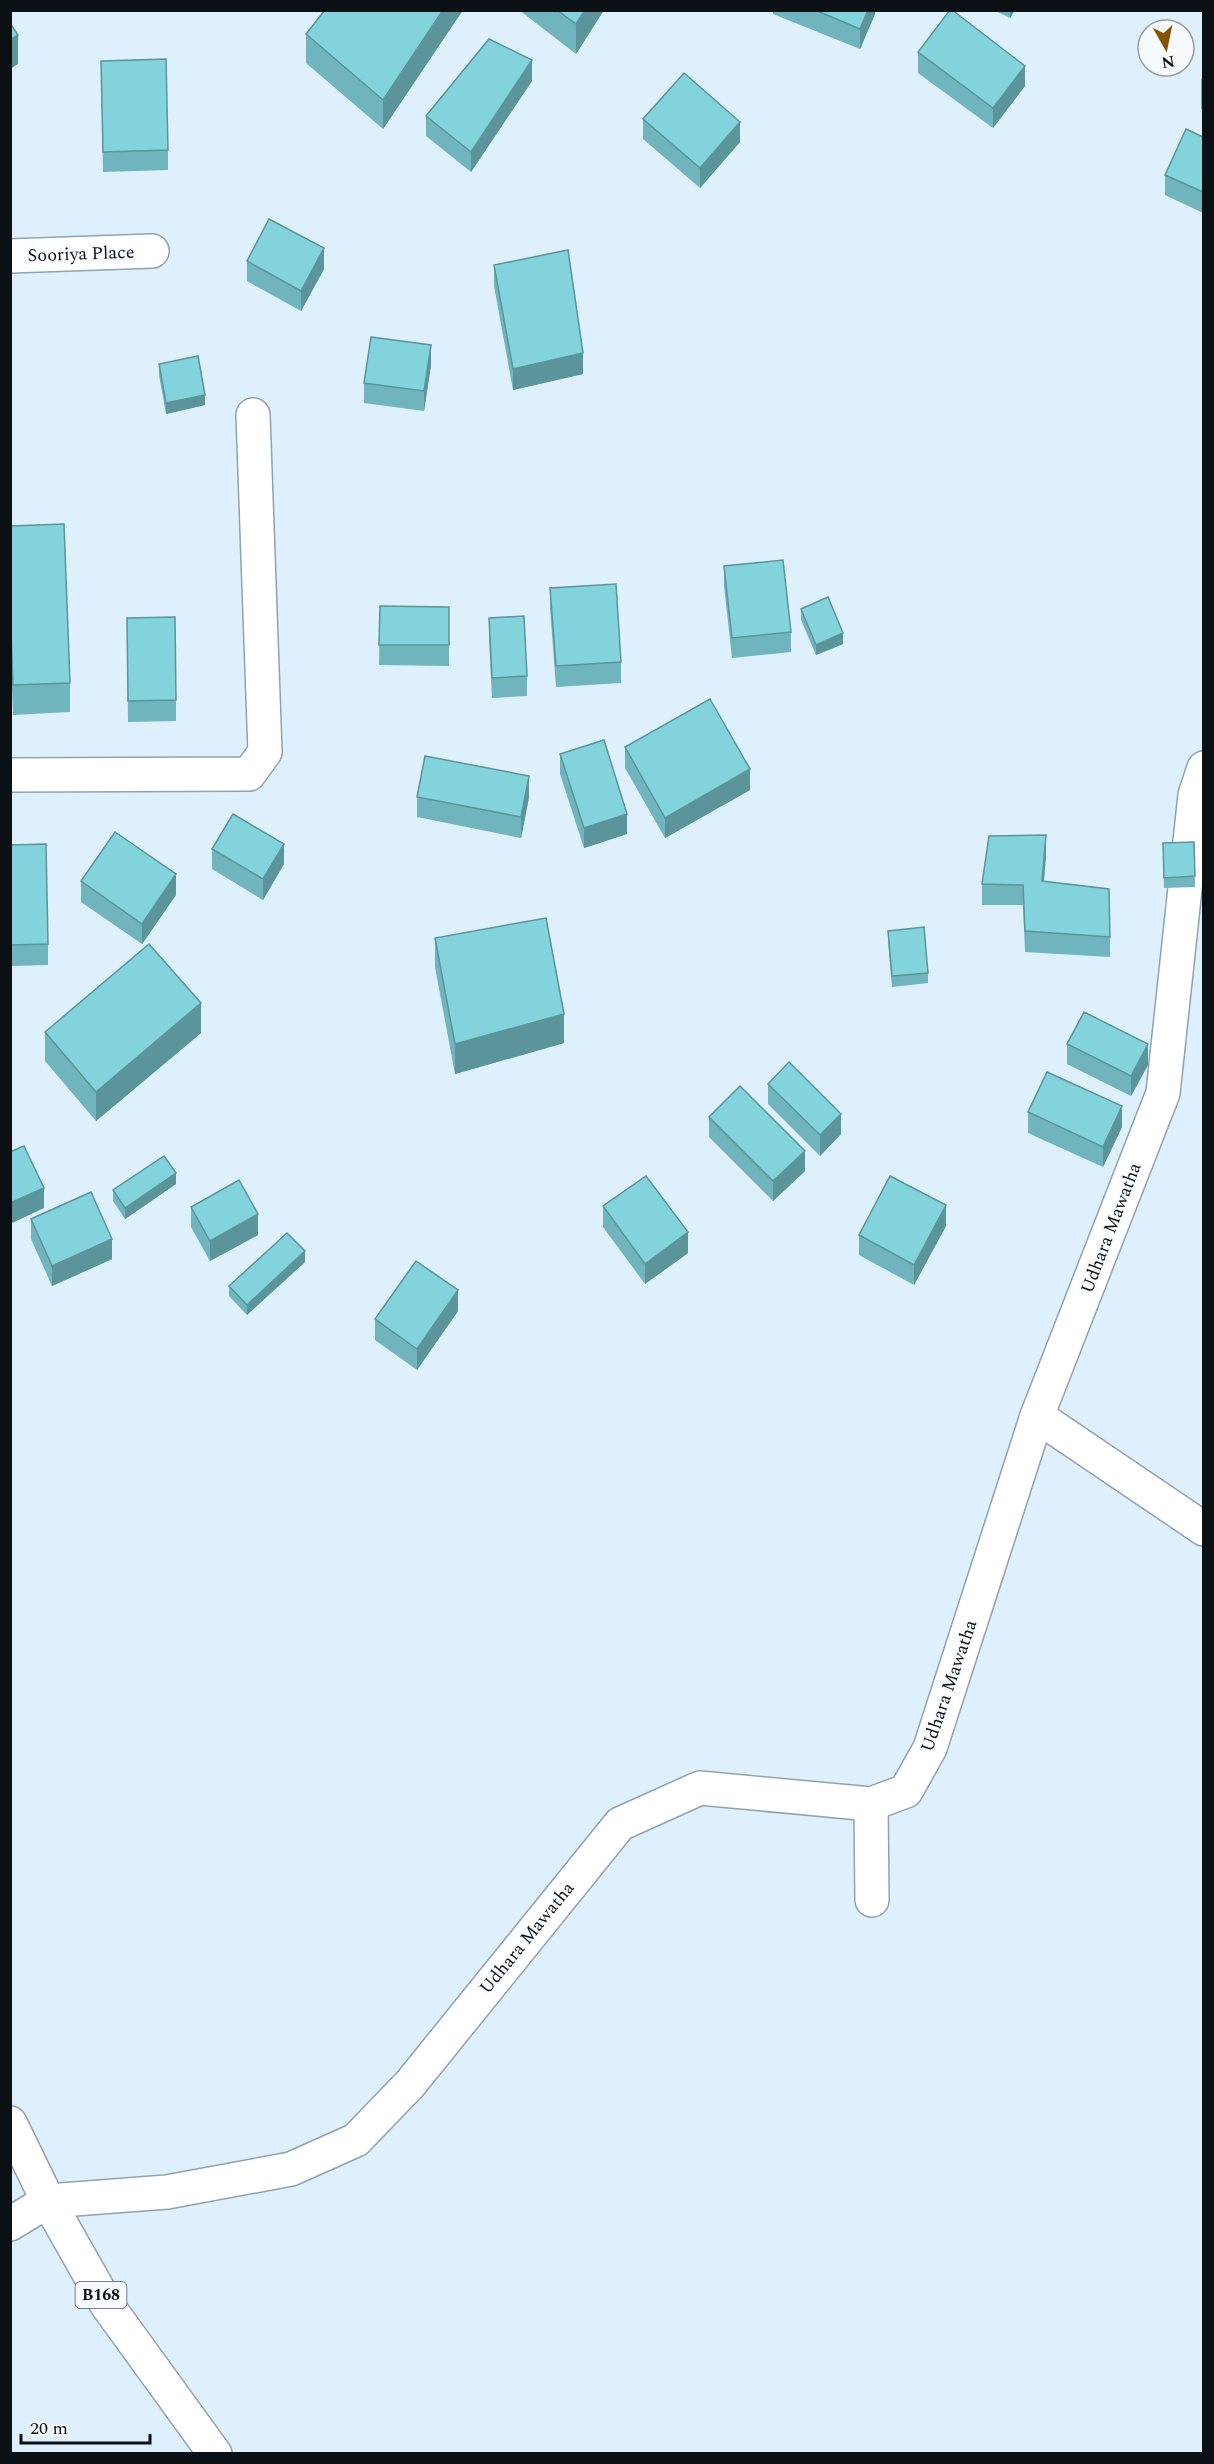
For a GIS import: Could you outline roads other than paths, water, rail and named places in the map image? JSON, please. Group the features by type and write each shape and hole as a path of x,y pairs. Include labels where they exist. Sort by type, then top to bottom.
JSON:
{"street":[{"name":"Sooriya Place","path":"10,256 152,251"},
{"path":"10,775 249,774 266,752 253,415"},
{"name":"Udhara Mawatha","path":"48,2201 167,2192 291,2169 356,2140 410,2084 620,1824 700,1788 871,1804 906,1791 930,1748 1038,1416 1163,1093 1195,795 1203,768"},
{"path":"1038,1416 1203,1529"},
{"path":"871,1804 872,1900"},
{"name":"B168","path":"10,2123 48,2201 107,2305 215,2454"},
{"path":"10,2224 48,2201"}]}
